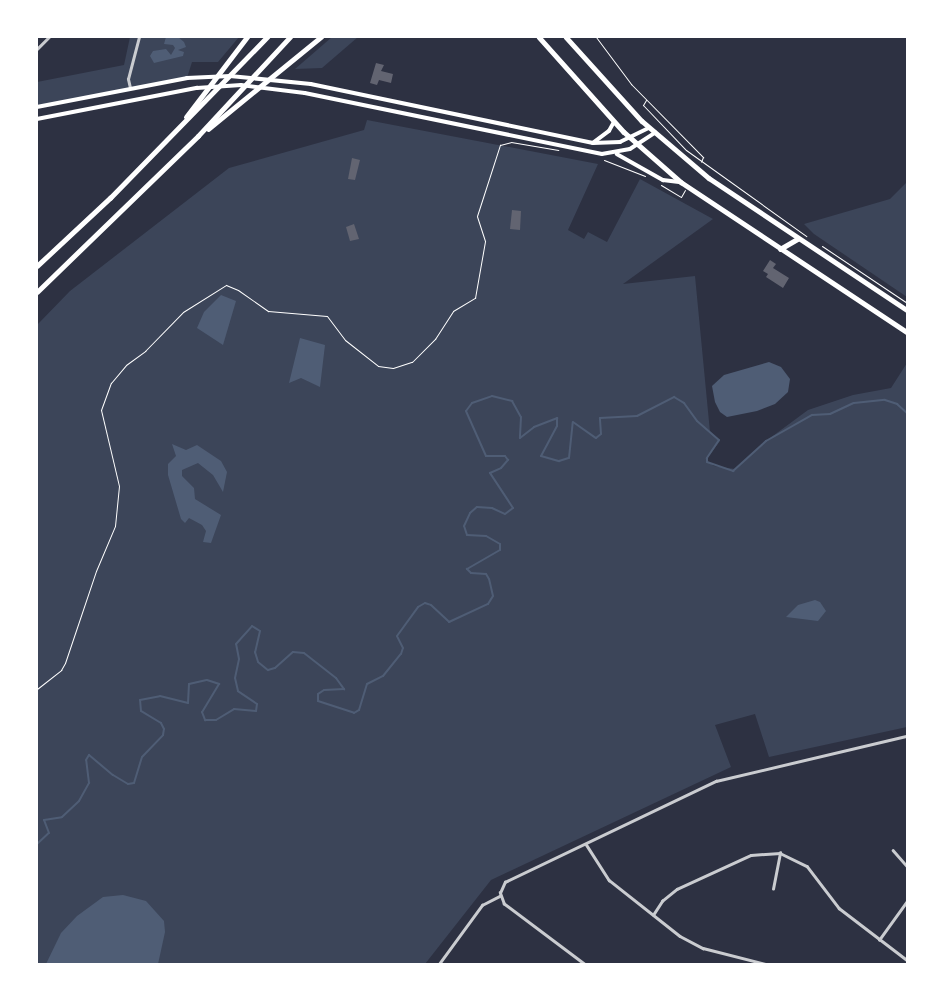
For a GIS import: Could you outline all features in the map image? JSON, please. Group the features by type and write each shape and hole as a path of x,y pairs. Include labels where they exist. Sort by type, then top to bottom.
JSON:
{"highway":[{"path":"182,123 247,37"},
{"path":"37,267 203,105 267,37"},
{"path":"37,292 198,136 290,37"},
{"path":"198,136 248,99 321,37"},
{"path":"539,37 629,138 681,182 907,332"},
{"path":"566,37 649,128 709,178 907,310"},
{"path":"780,249 786,242 798,239"}],"main road":[{"path":"649,128 612,144 593,143 338,89 277,79 187,78 37,108 39,119 211,86 266,87 591,152 615,153 637,145 655,133"},
{"path":"128,100 130,88"},
{"path":"593,143 609,131 614,122"},
{"path":"497,133 499,123"},
{"path":"615,153 663,180 681,182"}],"street":[{"path":"37,49 49,37"},
{"path":"130,88 128,79 139,37"},
{"path":"584,964 506,905 500,896 502,886 510,878 716,781 907,737"},
{"path":"585,843 609,880 653,915 704,948 766,964"},
{"path":"893,850 907,866"},
{"path":"653,915 662,901 677,889 751,855 780,853 807,866 839,908 907,960"},
{"path":"773,889 780,853"},
{"path":"439,964 482,905 500,896"},
{"path":"879,940 907,901"}],"path":[{"path":"596,37 646,100 703,157 698,167"},
{"path":"646,100 645,107 686,150 809,238"},
{"path":"37,689 61,670 65,663 96,570 115,526 119,486 101,410 111,383 126,365 145,351 183,312 226,285 277,314 327,316 345,340 378,366 393,369 412,362 435,339 453,311 475,298 485,241 477,216 500,145 511,142 565,152"},
{"path":"603,159 646,177"},
{"path":"655,181 681,197 687,187"},
{"path":"819,245 907,303"}],"shaded area":[{"path":"130,37 239,37 218,62 192,62 187,78 37,107 37,82 124,65"},
{"path":"166,37 178,37 184,42 186,47 178,50 184,52 183,56 154,63 150,56 153,51 166,49 171,55 175,48 173,45 164,44"},
{"path":"332,37 358,37 322,68 295,69"},
{"path":"367,120 598,164 568,230 584,239 588,232 607,242 640,179 713,219 623,284 695,276 710,432 720,441 706,460 714,466 735,469 766,441 808,410 853,395 891,388 907,363 907,727 769,757 755,714 715,725 731,767 491,880 425,964 37,964 37,325 70,291 229,168 364,130"},
{"path":"907,182 907,297 814,234 804,224 890,199"},
{"path":"221,295 236,301 223,345 197,328 204,312"},
{"path":"300,338 325,345 320,387 301,378 289,383"},
{"path":"769,362 781,367 790,379 788,392 775,404 757,411 727,417 720,412 712,386 724,375"},
{"path":"172,444 186,450 197,445 221,461 227,472 223,492 213,475 198,463 182,470 182,476 194,488 195,499 221,515 211,543 203,542 206,531 202,525 189,518 185,523 181,519 168,475 168,464 176,456"},
{"path":"815,600 820,602 826,611 818,621 786,617 798,605"},
{"path":"123,895 146,901 164,921 165,932 158,964 46,964 61,933 77,916 103,897"}],"building":[{"path":"376,63 384,65 381,71 393,74 391,83 379,80 377,85 370,83"},
{"path":"352,158 360,160 355,180 348,179"},
{"path":"512,210 521,211 520,230 510,229"},
{"path":"354,224 359,239 350,241 346,227"},
{"path":"770,260 776,264 773,268 789,278 783,288 766,277 768,274 763,271"}],"waterway":[{"path":"37,844 49,833 44,820 62,817 79,801 89,783 86,760 89,755 113,775 128,784 134,783 142,757 163,735 164,729 161,723 141,711 140,700 160,696 188,703 189,684 207,680 219,684 202,712 205,720 216,720 234,709 256,711 257,704 238,691 235,678 239,659 236,644 252,626 260,631 255,652 258,662 268,670 275,668 293,652 304,653 336,678 344,689 324,690 318,694 318,701 354,713 359,710 367,684 383,676 401,654 403,648 397,636 418,607 425,603 431,605 449,622 488,604 493,596 489,579 486,574 471,573 467,569 500,550 500,544 486,536 467,535 464,526 470,513 477,507 492,508 505,514 513,508 490,473 501,468 508,460 505,456 486,456 466,411 472,403 492,396 512,401 521,417 520,438 534,427 557,418 557,426 541,456 559,461 569,458 573,422 596,438 601,434 600,418 637,416 674,397 684,403 697,421 719,440 707,462 733,471 766,441 812,415 830,414 854,403 885,400 897,404 907,413"}]}
